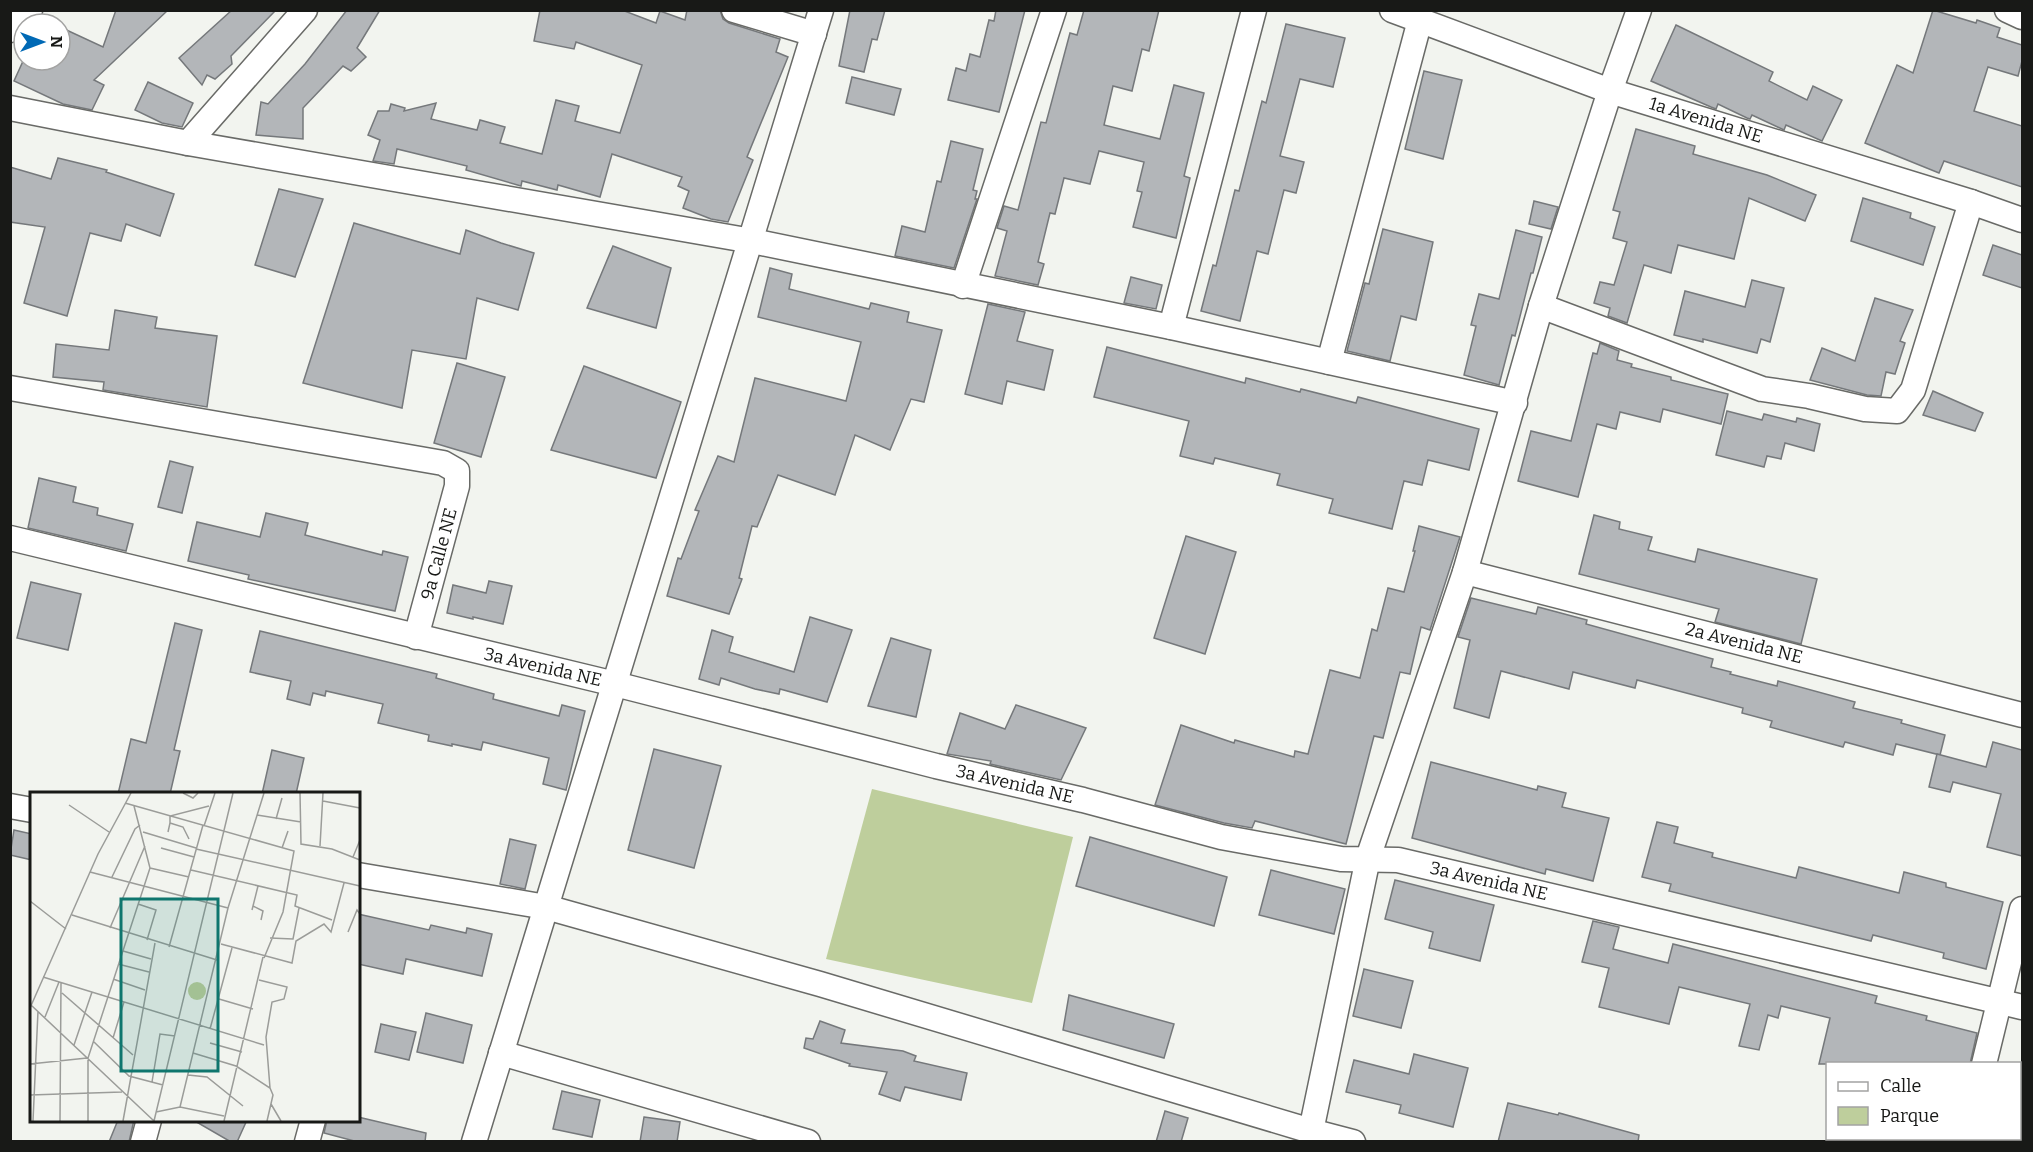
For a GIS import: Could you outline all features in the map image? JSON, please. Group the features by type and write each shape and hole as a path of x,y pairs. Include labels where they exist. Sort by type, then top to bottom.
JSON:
{"street":[{"path":"10,30 30,10"},
{"path":"189,143 305,10"},
{"path":"734,10 813,34"},
{"path":"474,1142 821,10"},
{"path":"963,286 1054,10"},
{"path":"1171,327 1254,10"},
{"name":"1a Avenida NE","path":"1392,10 1610,91 1971,202 2022,220"},
{"path":"1311,1131 1368,858 1465,572 1541,306 1610,91 1639,10"},
{"path":"2007,10 2022,17"},
{"path":"1329,362 1420,20"},
{"path":"10,108 189,143 752,241 1171,327 1515,403"},
{"path":"1541,306 1762,389 1809,396 1865,409 1897,411 1913,390 1971,202"},
{"name":"9a Calle NE","path":"10,388 443,463 457,471 457,486 416,637"},
{"name":"3a Avenida NE","path":"10,538 615,684 936,766 1083,800 1221,837 1341,859 1398,860 2012,1004"},
{"name":"2a Avenida NE","path":"1465,572 2022,715"},
{"path":"10,806 30,810"},
{"path":"360,875 546,907 831,987 1353,1142"},
{"path":"1985,1062 2012,1004 2022,909"},
{"path":"501,1053 808,1142"},
{"path":"143,1142 148,1122"},
{"path":"307,1142 312,1122"}],"green space":[{"path":"872,789 1073,837 1032,1003 826,959"}],"building":[{"path":"116,10 168,10 94,80 104,85 92,110 63,104 14,81 18,72 72,72 72,33 103,47"},
{"path":"232,10 276,10 231,56 232,64 215,79 207,75 202,85 179,58"},
{"path":"347,10 380,10 357,48 366,57 351,71 343,66 303,108 303,139 256,135 261,102 268,104 305,64"},
{"path":"540,10 622,10 656,23 660,11 685,20 687,10 720,10 723,19 729,23 780,39 776,52 788,57 747,157 753,160 728,222 711,219 683,208 689,191 678,186 682,177 612,154 600,197 558,185 557,190 522,181 521,186 466,170 467,166 397,149 394,164 373,161 380,140 368,135 378,111 389,111 391,104 405,108 404,111 436,103 431,119 477,130 480,120 505,127 500,143 542,154 556,100 579,106 575,121 620,133 642,65 576,42 574,49 534,41"},
{"path":"850,10 885,10 877,40 872,39 864,72 839,66"},
{"path":"996,10 1025,10 999,112 948,100 956,68 966,71 970,54 980,57 989,20 994,21"},
{"path":"1084,10 1159,10 1149,51 1142,49 1132,91 1113,86 1104,125 1160,139 1174,85 1204,93 1184,176 1190,178 1176,238 1133,227 1142,192 1137,191 1144,162 1099,151 1090,184 1064,178 1055,214 1050,213 1038,262 1044,264 1038,285 995,276 1007,231 997,228 1004,206 1018,210 1041,122 1046,123 1070,33 1077,35"},
{"path":"1933,10 2000,28 1997,37 2022,45 2022,61 2018,76 1988,67 1974,111 2022,126 2022,187 1944,161 1939,173 1865,143 1897,65 1913,73"},
{"path":"1286,24 1345,38 1333,87 1300,79 1280,156 1304,162 1296,193 1284,190 1268,254 1257,251 1240,321 1201,311 1213,265 1216,266 1235,190 1239,191 1262,101 1266,103"},
{"path":"1676,25 1773,72 1769,81 1807,100 1813,86 1842,100 1822,141 1786,125 1784,130 1752,115 1750,119 1747,118 1718,104 1716,109 1651,81"},
{"path":"1424,71 1462,80 1443,159 1405,149"},
{"path":"852,77 901,89 894,115 846,103"},
{"path":"148,82 193,103 182,127 162,123 135,110"},
{"path":"1636,129 1695,146 1693,154 1767,175 1816,195 1805,221 1749,198 1734,259 1678,245 1671,273 1644,265 1627,323 1608,316 1610,308 1594,303 1600,282 1614,285 1627,242 1613,238 1620,212 1613,210"},
{"path":"951,141 983,149 973,190 977,191 975,199 977,199 954,268 895,256 902,226 925,232 937,181 941,182"},
{"path":"58,158 107,170 106,172 174,194 160,236 126,224 121,241 90,233 67,316 24,303 45,227 10,222 10,167 51,179"},
{"path":"279,189 323,199 295,277 255,265"},
{"path":"1863,198 1911,213 1910,218 1935,227 1923,265 1851,241"},
{"path":"1534,201 1558,207 1551,229 1529,224"},
{"path":"354,223 460,254 466,230 534,253 518,310 477,298 466,359 412,350 402,408 303,383"},
{"path":"1383,229 1433,242 1416,320 1401,316 1390,361 1347,351 1365,283 1369,284"},
{"path":"1516,230 1542,237 1499,385 1464,375 1476,326 1471,325 1479,294 1499,299"},
{"path":"1993,245 2022,255 2022,288 1983,275"},
{"path":"613,246 671,268 656,328 587,308"},
{"path":"770,268 792,274 789,289 869,309 871,303 909,312 907,322 942,330 924,402 911,399 890,450 855,435 835,495 778,475 757,527 752,526 739,578 742,579 729,614 667,596 678,558 681,559 699,511 695,510 718,456 734,462 755,378 846,401 861,342 758,317"},
{"path":"1131,277 1162,285 1156,309 1124,303"},
{"path":"1752,280 1784,288 1770,342 1761,339 1757,353 1703,339 1703,342 1674,335 1685,291 1745,307"},
{"path":"1875,298 1913,310 1900,341 1905,343 1895,374 1886,372 1881,396 1867,395 1810,380 1822,348 1855,361"},
{"path":"988,304 1025,312 1017,341 1053,350 1044,390 1007,381 1002,404 965,394"},
{"path":"115,310 157,317 155,328 217,336 207,407 103,390 104,382 53,377 56,344 109,350"},
{"path":"1600,343 1619,351 1617,360 1632,364 1631,367 1728,394 1721,424 1663,409 1660,422 1620,412 1616,429 1597,424 1578,497 1518,481 1531,431 1571,441 1593,353 1597,354"},
{"path":"1107,347 1245,383 1246,378 1356,403 1358,397 1479,429 1469,470 1428,460 1422,485 1404,481 1392,529 1329,513 1333,499 1277,485 1280,474 1215,458 1213,464 1180,456 1189,421 1094,397"},
{"path":"457,363 505,377 481,457 434,443"},
{"path":"584,366 681,402 656,478 551,450"},
{"path":"1933,391 1983,413 1975,431 1923,415"},
{"path":"1727,411 1762,420 1764,414 1796,422 1797,418 1820,424 1814,451 1785,443 1781,459 1767,456 1764,467 1716,455"},
{"path":"170,461 193,467 182,513 158,507"},
{"path":"39,478 76,487 73,502 98,508 97,515 133,524 126,551 28,528"},
{"path":"266,513 308,523 305,535 382,555 383,551 408,557 395,611 248,579 249,575 188,561 197,522 260,537"},
{"path":"1594,515 1620,522 1619,529 1652,537 1648,550 1695,562 1698,549 1817,579 1801,644 1715,622 1719,609 1579,574"},
{"path":"1419,526 1460,537 1430,630 1421,627 1410,674 1400,672 1383,738 1374,736 1346,844 1255,821 1252,828 1155,805 1181,725 1234,743 1235,740 1294,757 1295,751 1308,754 1330,670 1360,678 1372,629 1377,631 1388,588 1404,592"},
{"path":"1186,536 1236,552 1205,654 1154,638"},
{"path":"489,581 512,586 503,624 447,613 453,585 486,593"},
{"path":"31,582 81,594 68,650 17,638"},
{"path":"1471,598 1536,614 1538,607 1587,620 1586,624 1713,659 1711,667 1731,672 1730,674 1777,686 1778,681 1855,702 1853,708 1902,720 1901,723 1945,735 1940,755 1896,744 1893,755 1845,742 1843,747 1770,727 1772,721 1742,713 1743,708 1637,680 1635,688 1573,672 1569,689 1501,671 1489,718 1454,708 1470,640 1458,637"},
{"path":"810,617 852,630 827,702 780,689 779,694 755,689 721,678 719,685 699,679 712,630 733,637 729,652 794,672"},
{"path":"175,623 202,630 174,750 180,751 170,792 118,792 131,739 146,743"},
{"path":"260,631 437,674 436,678 494,694 493,699 559,716 562,705 585,711 566,790 543,784 549,758 483,742 481,750 428,741 429,735 378,723 383,704 326,691 325,696 313,693 310,705 287,699 291,681 250,672"},
{"path":"891,638 931,650 916,717 868,706"},
{"path":"1016,705 1086,728 1061,780 990,764 991,761 947,754 960,713 1005,729"},
{"path":"1993,742 2022,750 2022,856 1987,847 2001,794 1953,782 1950,792 1929,787 1937,754 1986,767"},
{"path":"654,749 721,766 694,868 628,850"},
{"path":"272,750 304,758 296,792 262,792"},
{"path":"1431,762 1537,790 1538,786 1566,793 1562,807 1609,818 1593,881 1546,869 1545,874 1412,838"},
{"path":"1657,822 1678,827 1674,843 1713,853 1712,857 1796,878 1799,867 1899,893 1904,872 1946,883 1946,887 2003,902 1986,969 1943,958 1944,953 1873,935 1871,941 1669,891 1671,884 1642,877"},
{"path":"14,830 30,834 30,860 10,855"},
{"path":"1090,837 1227,877 1214,926 1076,886"},
{"path":"510,839 536,845 525,889 500,884"},
{"path":"1271,870 1345,889 1334,934 1259,915"},
{"path":"1395,880 1494,905 1480,961 1429,948 1433,932 1385,919"},
{"path":"360,914 429,930 431,925 466,933 467,928 492,934 482,976 406,959 403,974 360,964"},
{"path":"1593,921 1619,927 1613,949 1668,963 1673,944 1877,996 1875,1003 1927,1016 1926,1020 1977,1033 1970,1062 1826,1062 1826,1064 1819,1064 1830,1018 1781,1006 1778,1018 1768,1015 1759,1050 1739,1046 1750,1004 1679,987 1669,1024 1599,1007 1609,968 1582,962"},
{"path":"1364,969 1413,981 1401,1028 1353,1016"},
{"path":"1069,995 1174,1024 1164,1058 1063,1030"},
{"path":"426,1013 472,1025 463,1063 417,1052"},
{"path":"820,1021 845,1030 841,1043 903,1051 916,1056 914,1061 967,1073 961,1100 905,1087 900,1101 879,1094 887,1072 849,1066 850,1064 804,1048 806,1038 813,1039"},
{"path":"381,1024 416,1032 409,1060 375,1052"},
{"path":"1414,1054 1468,1068 1453,1127 1399,1113 1401,1105 1346,1092 1354,1060 1409,1074"},
{"path":"562,1091 600,1100 592,1137 553,1129"},
{"path":"1508,1103 1558,1115 1559,1113 1639,1135 1638,1142 1498,1142"},
{"path":"1165,1111 1188,1118 1181,1142 1156,1142"},
{"path":"360,1117 426,1133 425,1142 358,1142 324,1133 327,1122 360,1122"},
{"path":"644,1117 680,1122 677,1142 640,1142"},
{"path":"117,1122 134,1122 129,1142 109,1142"},
{"path":"196,1122 246,1122 237,1142 231,1142"}]}
